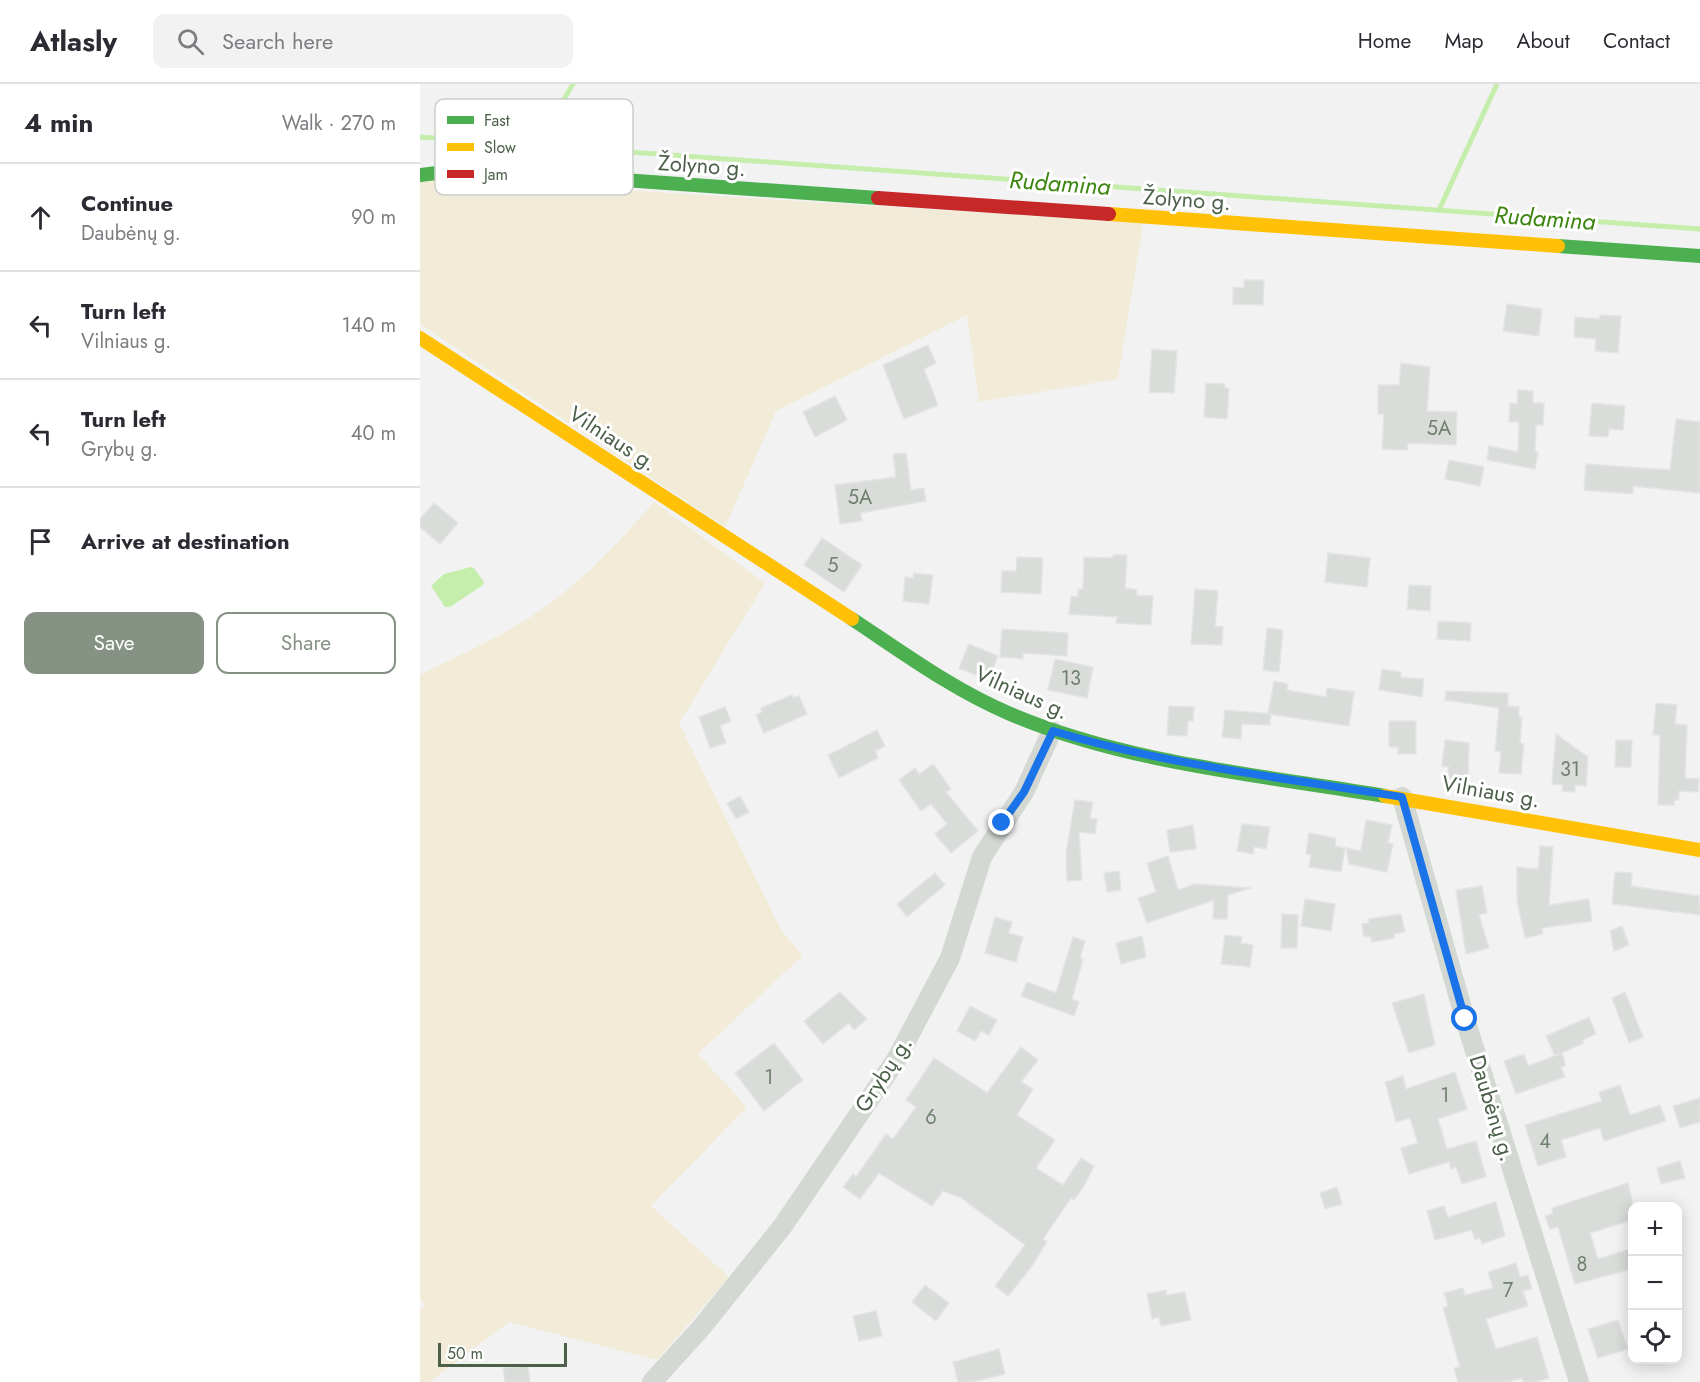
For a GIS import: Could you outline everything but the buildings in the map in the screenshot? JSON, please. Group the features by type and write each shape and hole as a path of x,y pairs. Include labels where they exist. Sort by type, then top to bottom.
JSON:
{"main road":[{"name":"Žolyno g.","path":"420,175 435,173"},
{"name":"Žolyno g.","path":"633,181 1700,256"},
{"name":"Vilniaus g.","path":"420,338 930,670 986,703 1053,731 1104,746 1165,759 1402,797 1700,850"}],"street":[{"name":"Grybų g.","path":"652,1382 700,1329 782,1227 896,1060 950,958 982,857 1024,792 1053,731"},
{"name":"Daubėnų g.","path":"1402,797 1465,1019 1579,1382"}],"shaded area":[{"path":"435,178 435,195 633,195 633,191 1143,223 1118,379 979,402 967,315 776,411 725,527 420,324 420,181"},
{"path":"654,502 765,583 679,723 782,932 803,955 698,1054 747,1107 651,1206 729,1277 657,1360 509,1322 429,1382 420,1382 420,1310 426,1306 420,1299 420,675 503,634 553,601 606,554"},
{"path":"471,567 484,582 483,585 450,607 445,607 431,586 444,574"}],"waterway":[{"path":"564,99 573,84"},
{"path":"1439,210 1497,84"},
{"name":"Rudamina","path":"420,137 435,138"},
{"name":"Rudamina","path":"633,152 1700,229"}],"traffic: fast":[{"path":"420,175 435,173"},
{"path":"633,181 878,198"},
{"path":"1558,246 1700,256"},
{"path":"852,619 967,693 1008,713 1052,730 1146,756 1242,774 1385,796"}],"traffic: slow":[{"path":"1109,214 1558,246"},
{"path":"420,338 852,619"},
{"path":"1385,796 1700,850"}],"traffic: jam":[{"path":"878,198 1109,214"}],"route":[{"path":"1002,823 1024,792 1053,731 1104,746 1165,759 1402,797 1465,1019"}]}
